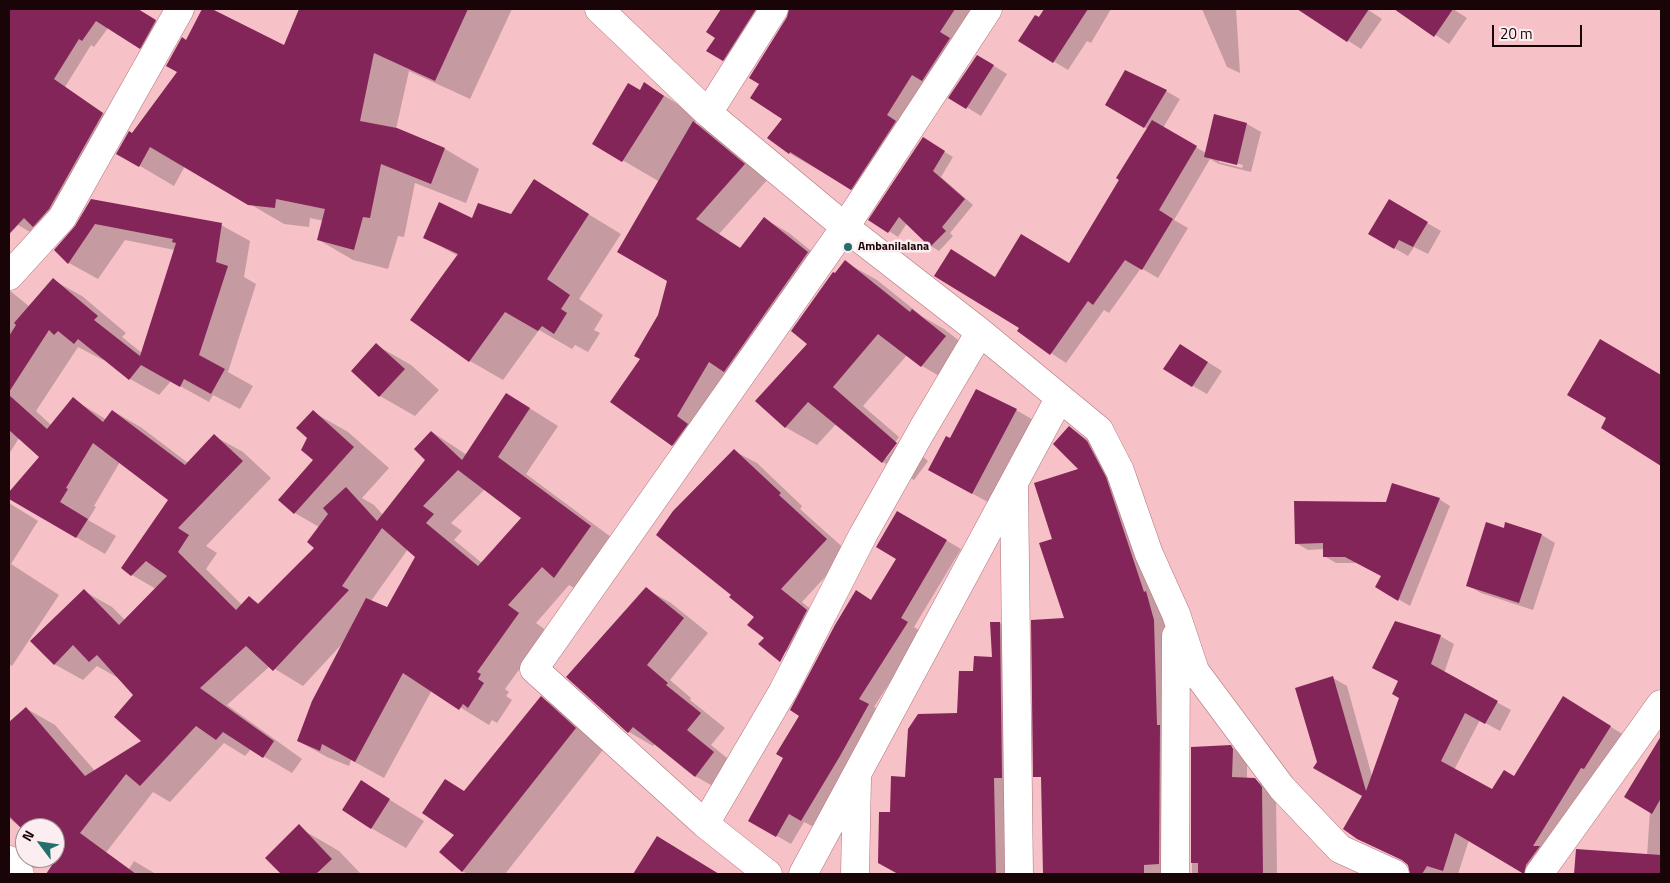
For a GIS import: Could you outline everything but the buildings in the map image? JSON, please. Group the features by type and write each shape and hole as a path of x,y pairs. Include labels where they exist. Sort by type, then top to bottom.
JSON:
{"street":[{"path":"9,276 62,218 180,9"},
{"path":"599,9 708,112 845,227 980,332 1099,430 1120,471 1149,554 1176,614 1195,671 1282,788 1340,861 1395,874"},
{"path":"708,112 774,9"},
{"path":"768,874 705,824 534,669 845,227 988,9"},
{"path":"705,824 783,691 863,535 917,438 980,332"},
{"path":"804,874 1059,399"},
{"path":"1014,484 1019,874"},
{"path":"1174,874 1176,614"},
{"path":"1539,874 1661,704"},
{"path":"855,874 858,772"},
{"path":"9,860 20,874"}],"place":[{"name":"Ambanilalana","path":"848,247"}]}
